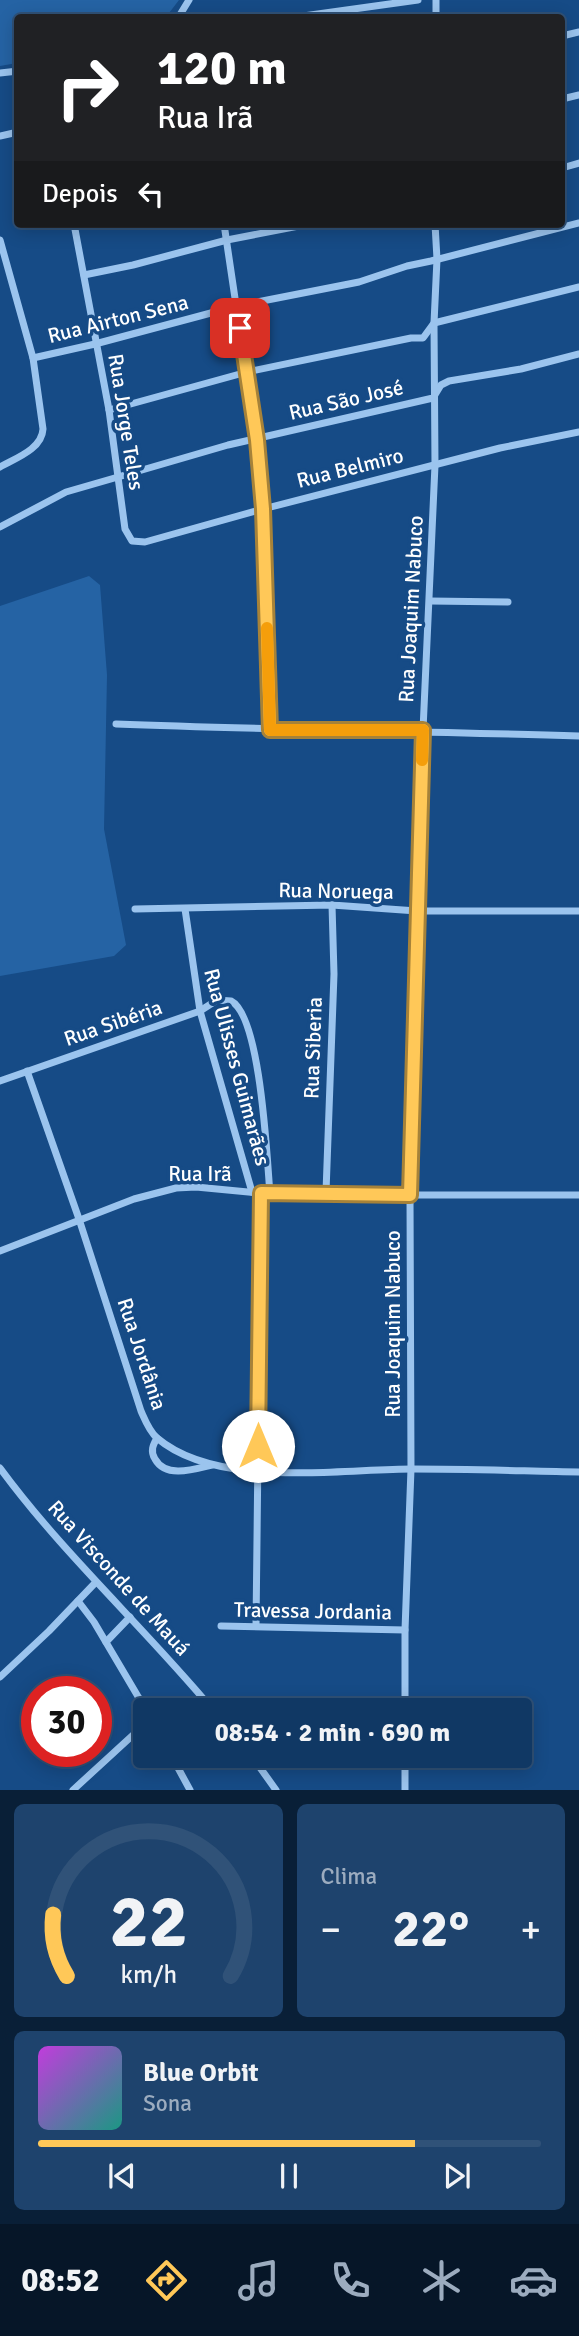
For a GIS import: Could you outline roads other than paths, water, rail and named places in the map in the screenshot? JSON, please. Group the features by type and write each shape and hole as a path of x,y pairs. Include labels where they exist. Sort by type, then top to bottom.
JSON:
{"street":[{"path":"318,14 418,0"},
{"name":"Rua Jorge Teles","path":"75,228 109,410 125,529 132,541"},
{"path":"225,228 257,440 263,509 270,730"},
{"path":"84,275 288,228"},
{"name":"Rua Joaquim Nabuco","path":"405,1698 411,1469 410,1195 423,730 435,465 435,228"},
{"name":"Rua Airton Sena","path":"33,358 237,306 359,282 407,265 559,228"},
{"path":"0,240 33,358 43,418 43,438 38,444 0,467"},
{"path":"109,410 247,372 411,338 423,338 434,323 579,287"},
{"name":"Rua São José","path":"0,527 66,492 228,445 433,398 441,385 449,381 521,369 579,354"},
{"name":"Rua Belmiro","path":"132,541 139,543 157,539 500,448 579,432"},
{"path":"430,601 508,602"},
{"path":"116,724 579,736"},
{"name":"Rua Noruega","path":"135,909 332,905 417,911 579,911"},
{"name":"Rua Siberia","path":"326,1192 334,974 332,905"},
{"name":"Rua Ulisses Guimarães","path":"185,909 200,1010 252,1192"},
{"name":"Rua Sibéria","path":"0,1081 200,1010 216,1000 236,1003 246,1023 262,1096 270,1195"},
{"name":"Rua Jordânia","path":"27,1071 79,1219 141,1410 148,1427 157,1438 189,1455 216,1464 258,1472 411,1469 579,1472"},
{"name":"Rua Irã","path":"0,1251 134,1199 176,1188 196,1187 270,1195 326,1192 579,1195"},
{"path":"256,1626 261,1193"},
{"path":"157,1438 152,1452 164,1469 181,1471 216,1464"},
{"name":"Rua Visconde de Mauá","path":"0,1468 96,1582 202,1698"},
{"path":"0,1677 96,1582"},
{"path":"78,1601 139,1698"},
{"path":"106,1642 130,1617"},
{"name":"Travessa Jordania","path":"221,1626 405,1630"},
{"path":"73,1790 133,1735"},
{"path":"178,1768 190,1790"},
{"path":"260,1768 276,1790"},
{"path":"405,1768 405,1790"}]}
